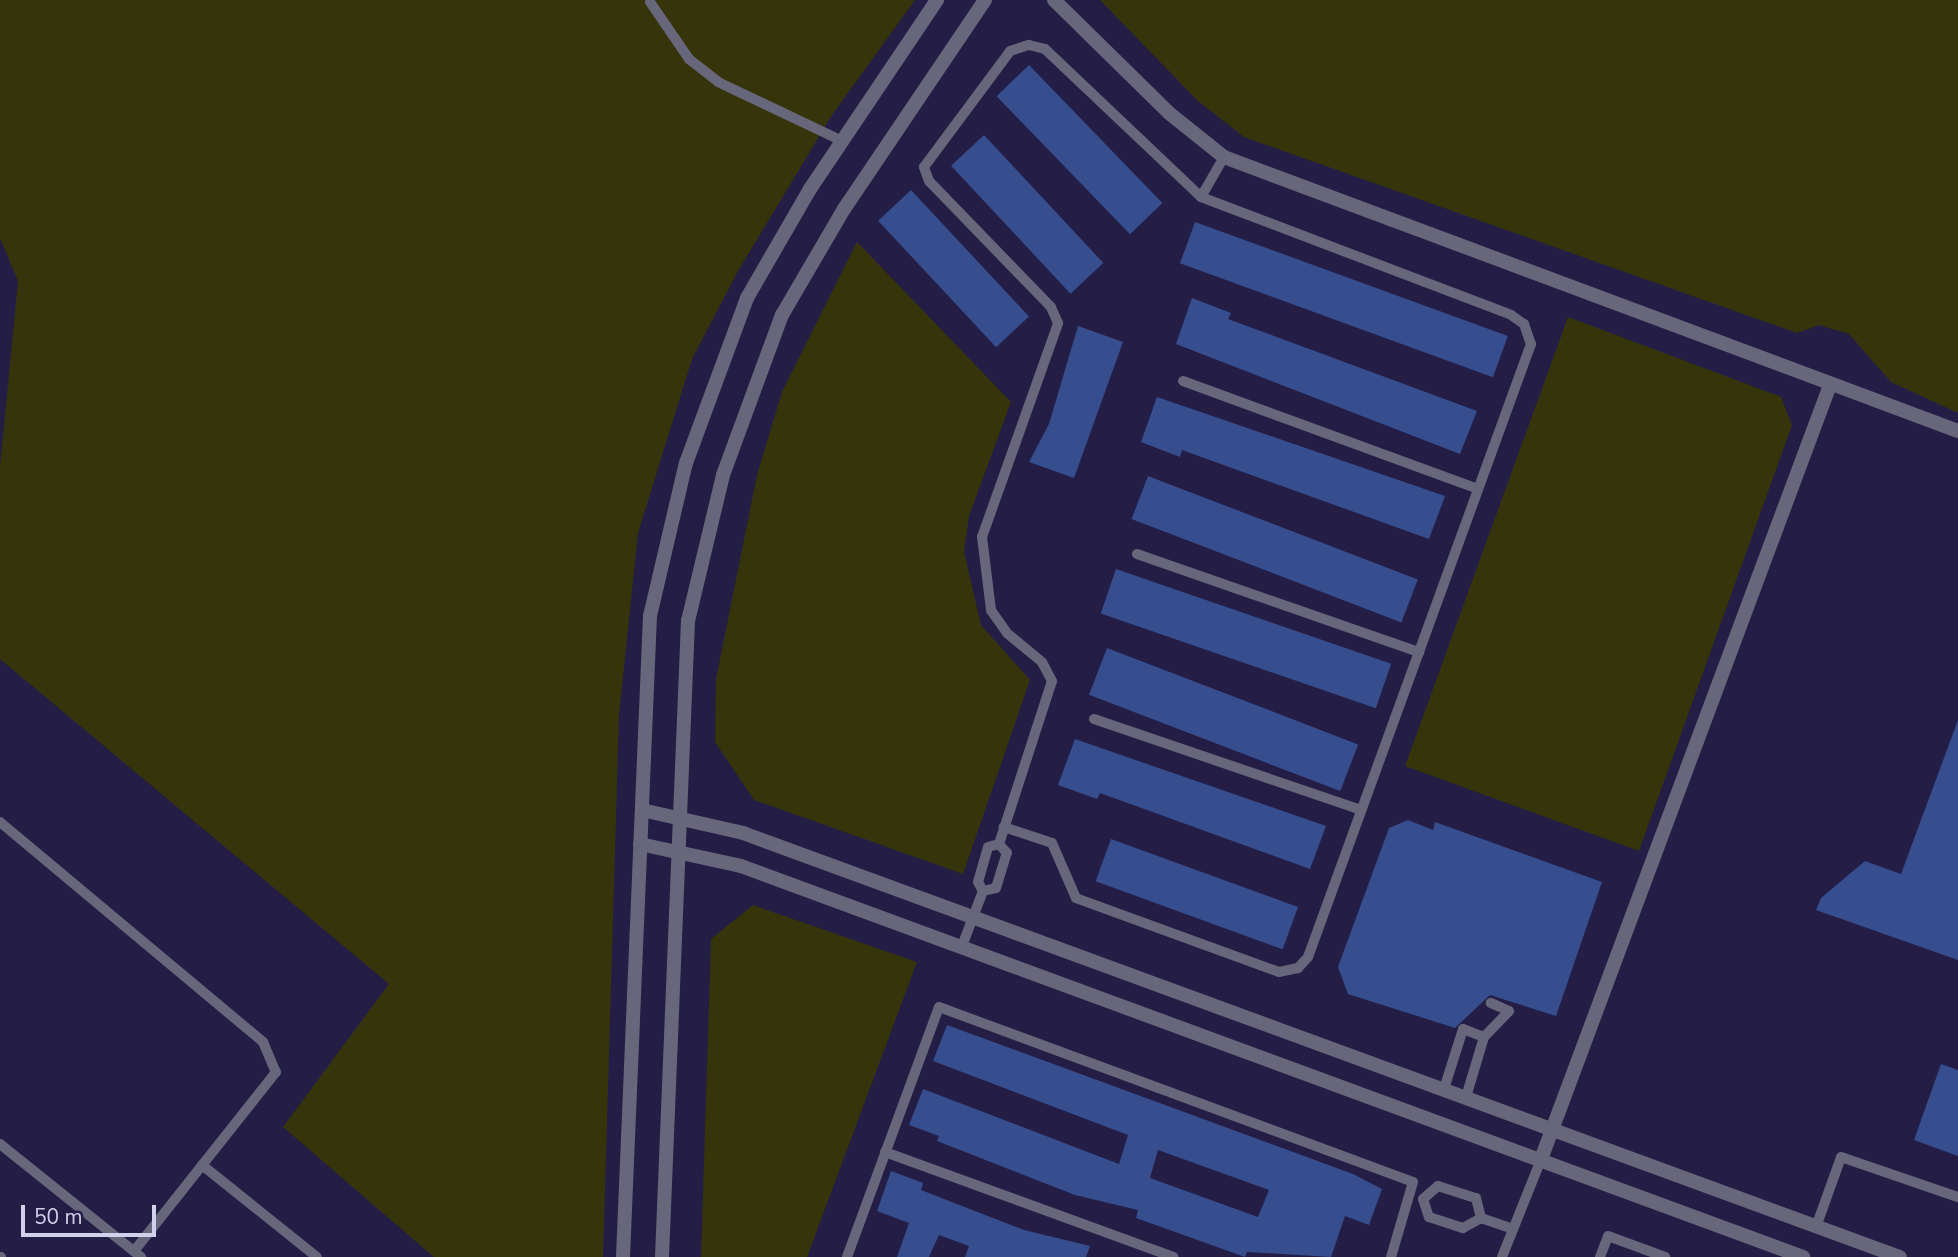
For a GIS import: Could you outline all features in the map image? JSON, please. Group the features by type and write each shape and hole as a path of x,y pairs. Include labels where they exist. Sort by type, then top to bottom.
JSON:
{"street":[{"path":"623,1257 650,615 686,463 747,298 842,141 937,0"},
{"path":"662,1257 688,621 723,475 782,315 844,209 985,0"},
{"path":"1054,0 1169,113 1224,157 1958,431"},
{"path":"1540,1162 1830,385"},
{"path":"642,810 679,814 973,915 1900,1257"},
{"path":"640,844 679,848 962,946 1540,1162 1803,1257"}],"lane":[{"path":"650,2 689,59 718,82 842,141"},
{"path":"999,844 1004,827 1052,681 1042,662 1014,640 991,610 982,537 1058,323 1051,307 929,181 924,167 1010,51 1029,45 1045,49 1201,197 1524,324 1531,344 1308,957 1279,972 1076,898 1052,843 1004,827"},
{"path":"1201,197 1224,157"},
{"path":"1183,381 1478,489"},
{"path":"1136,554 1419,652"},
{"path":"1094,719 1361,810"},
{"path":"0,822 263,1042 276,1072 202,1165 138,1254 0,1143"},
{"path":"983,891 996,888 1007,853 999,844"},
{"path":"983,891 978,882 988,847 999,844"},
{"path":"962,946 983,891"},
{"path":"1466,1097 1484,1037 1509,1011 1491,1003"},
{"path":"847,1257 939,1007 1413,1182 1391,1257"},
{"path":"1444,1089 1463,1029 1484,1037"},
{"path":"885,1153 1173,1257"},
{"path":"1815,1227 1841,1157 1958,1197"},
{"path":"1502,1257 1540,1162"},
{"path":"202,1165 317,1257"},
{"path":"1423,1199 1438,1186 1476,1198 1481,1218"},
{"path":"1409,1194 1423,1199"},
{"path":"1423,1199 1429,1217 1463,1228 1481,1218 1513,1229"},
{"path":"1600,1257 1608,1236 1665,1257"}],"shaded area":[{"path":"0,0 915,0 832,115 738,271 692,359 638,533 619,715 603,1257 434,1257 283,1127 389,984 0,659 0,467 18,281 0,238"},
{"path":"1100,0 1958,0 1958,413 1891,382 1849,334 1819,325 1797,333 1244,137 1198,101"},
{"path":"857,242 1011,402 969,516 964,552 981,625 1030,680 963,874 754,800 715,742 716,679 757,475 782,392"},
{"path":"1568,317 1781,397 1792,425 1639,851 1405,766"},
{"path":"753,905 917,962 807,1257 701,1257 711,939"}],"building":[{"path":"1029,65 1162,203 1130,234 997,96"},
{"path":"984,135 1103,263 1070,294 951,166"},
{"path":"911,190 1029,317 996,347 878,221"},
{"path":"1195,222 1508,336 1493,377 1180,263"},
{"path":"1192,298 1231,313 1228,319 1477,411 1460,454 1176,344"},
{"path":"1078,326 1123,342 1074,478 1029,462 1049,424"},
{"path":"1157,397 1445,496 1429,539 1182,450 1180,457 1141,442"},
{"path":"1148,476 1418,580 1401,623 1132,519"},
{"path":"1116,569 1391,664 1376,708 1101,613"},
{"path":"1107,648 1358,744 1340,791 1089,695"},
{"path":"1958,720 1958,960 1816,910 1821,898 1865,861 1901,874"},
{"path":"1075,739 1326,826 1310,869 1100,793 1097,799 1058,785"},
{"path":"1408,820 1433,830 1435,822 1602,882 1556,1016 1490,995 1455,1028 1348,994 1338,967 1389,828"},
{"path":"1111,839 1298,907 1283,949 1096,881"},
{"path":"947,1025 1353,1174 1382,1189 1369,1225 1345,1216 1331,1257 1247,1252 1245,1257 1136,1218 1138,1210 1075,1195 937,1141 939,1136 909,1125 923,1089 1119,1164 1128,1135 933,1061","holes":["1158,1150 1269,1190 1258,1217 1150,1178"]},
{"path":"1941,1064 1958,1070 1958,1156 1914,1140"},
{"path":"891,1171 923,1183 921,1190 1024,1230 1090,1246 1086,1257 965,1257 969,1246 939,1235 929,1257 897,1257 909,1223 877,1211"}]}
